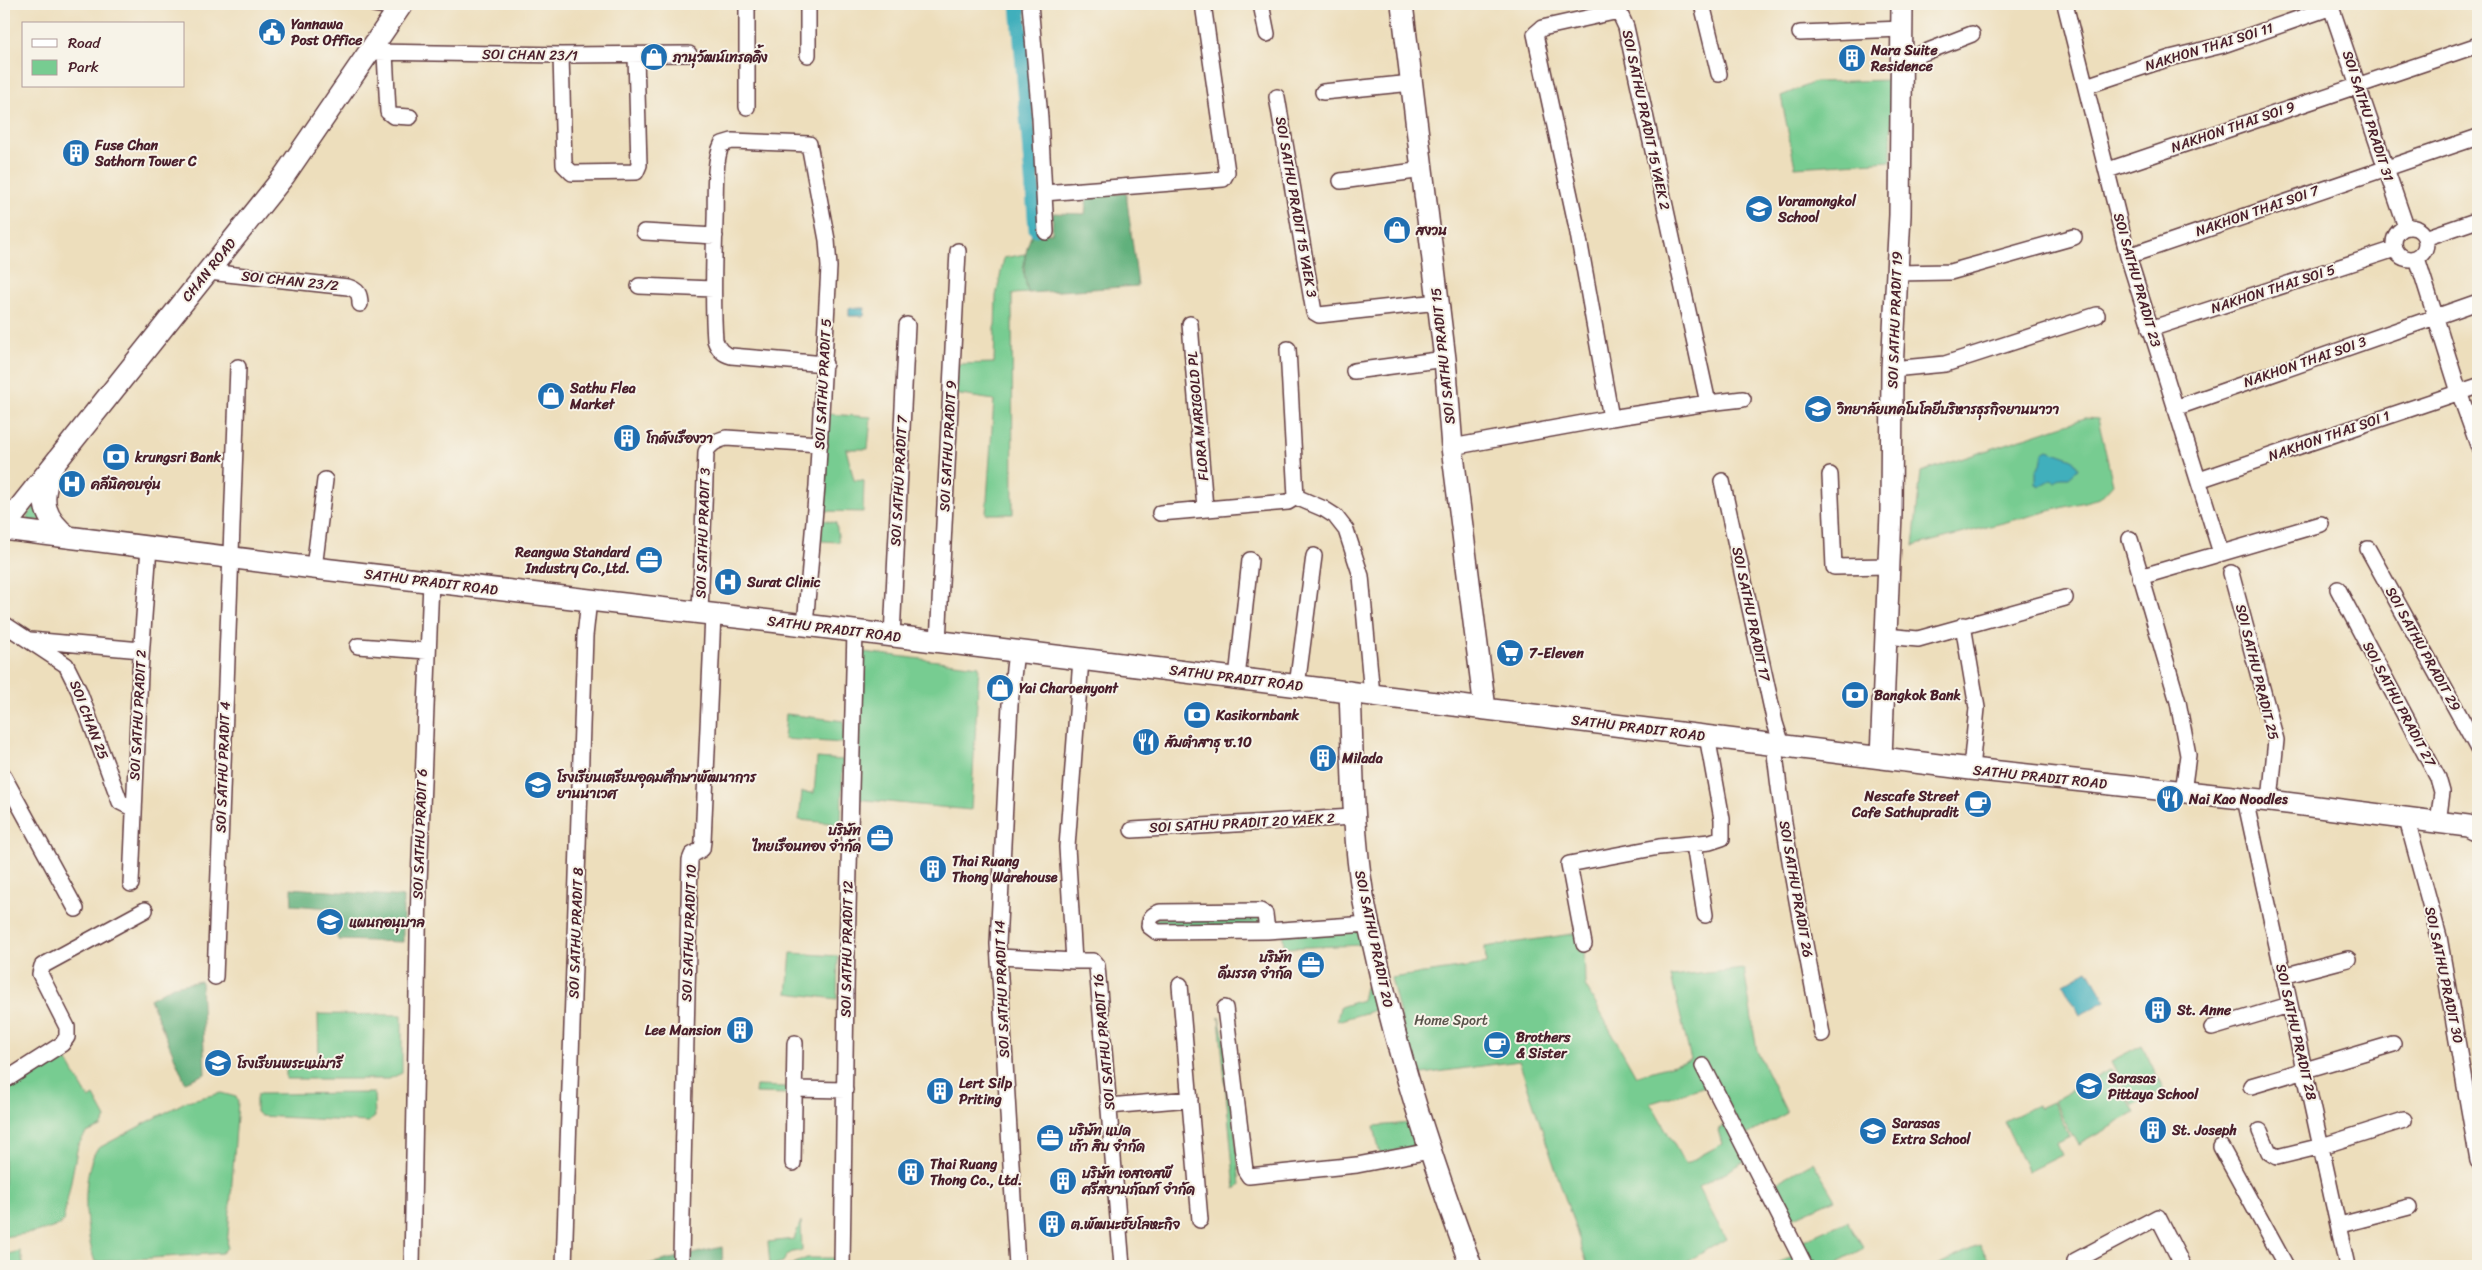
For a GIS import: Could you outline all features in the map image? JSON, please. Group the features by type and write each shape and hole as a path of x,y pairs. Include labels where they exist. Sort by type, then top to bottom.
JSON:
{"main road":[{"name":"SOI SATHU PRADIT 15","path":"1402,4 1445,359 1452,447 1485,709"},
{"name":"SOI SATHU PRADIT 19","path":"1881,757 1889,566 1892,369 1900,215 1902,4"},
{"name":"CHAN ROAD","path":"4,528 284,176 378,52 400,6"},
{"path":"55,462 44,494 46,509 55,526 68,537"},
{"name":"SATHU PRADIT ROAD","path":"4,528 314,568 855,631 1971,769 2245,798 2407,820 2475,827"},
{"name":"SOI SATHU PRADIT 20","path":"1350,692 1353,817 1358,867 1368,924 1399,1049 1430,1151 1470,1266"}],"street":[{"path":"374,4 400,6"},
{"path":"747,4 747,107"},
{"path":"808,4 808,55"},
{"path":"1030,4 1040,118 1046,232"},
{"path":"1044,193 1223,179 1227,172 1203,4"},
{"path":"1261,4 1267,34"},
{"path":"1702,4 1719,74"},
{"name":"SOI SATHU PRADIT 23","path":"2065,4 2128,256 2221,553"},
{"name":"NAKHON THAI SOI 11","path":"2086,86 2170,58 2223,45 2331,5"},
{"name":"SOI SATHU PRADIT 31","path":"2331,5 2406,227"},
{"name":"SOI SATHU PRADIT 15 YAEK 2","path":"1611,418 1577,228 1535,34 1542,28 1614,12 1620,14 1626,27 1708,403"},
{"path":"1800,33 1902,30"},
{"path":"1900,62 1972,34"},
{"name":"NAKHON THAI SOI 9","path":"2108,170 2478,45"},
{"path":"378,52 388,112 393,116 410,117"},
{"name":"SOI CHAN 23/1","path":"378,52 636,56 688,54"},
{"path":"562,55 564,165 572,173 605,174 636,172 639,165 636,56"},
{"path":"1324,92 1412,83"},
{"name":"SOI SATHU PRADIT 15 YAEK 3","path":"1277,97 1314,312 1319,315 1438,302"},
{"name":"NAKHON THAI SOI 7","path":"2128,256 2478,137"},
{"name":"SOI SATHU PRADIT 5","path":"715,236 716,183 719,150 722,144 732,141 809,144 829,256 820,444 805,625"},
{"path":"1341,181 1423,170"},
{"path":"2426,238 2478,220"},
{"path":"2406,227 2417,228 2426,238 2424,251 2417,258 2402,257 2395,249 2395,238 2406,227"},
{"path":"644,232 715,236 713,288 715,340 725,355 825,364"},
{"path":"1896,273 1950,272 2074,237"},
{"name":"NAKHON THAI SOI 5","path":"2150,329 2395,249"},
{"name":"SOI SATHU PRADIT 9","path":"938,642 958,250"},
{"path":"2417,258 2459,392 2478,445"},
{"name":"SOI CHAN 23/2","path":"208,272 348,287 356,290 360,295 360,304"},
{"path":"639,286 713,288"},
{"name":"NAKHON THAI SOI 3","path":"2175,408 2478,302"},
{"path":"1892,369 1945,364 2097,315"},
{"name":"FLORA MARIGOLD PL","path":"1190,324 1205,508"},
{"name":"SOI SATHU PRADIT 7","path":"892,636 907,325"},
{"path":"1288,349 1296,496"},
{"path":"1354,371 1445,359"},
{"name":"SOI SATHU PRADIT 4","path":"215,977 229,557 238,367"},
{"name":"NAKHON THAI SOI 1","path":"2199,480 2478,386"},
{"path":"1452,447 1611,418 1744,399"},
{"name":"SOI SATHU PRADIT 3","path":"706,614 706,452 710,446 726,438 820,444"},
{"path":"1830,475 1834,568 1889,566"},
{"path":"314,568 325,480"},
{"name":"SOI SATHU PRADIT 17","path":"1722,481 1775,723 1778,745"},
{"path":"1160,513 1288,502 1296,496"},
{"path":"1296,496 1311,501 1330,512 1346,530 1361,576 1372,695"},
{"path":"2140,577 2321,524"},
{"path":"2130,538 2178,702 2188,755 2183,792"},
{"name":"SOI SATHU PRADIT 2","path":"131,884 141,650 149,547"},
{"name":"SOI SATHU PRADIT 29","path":"2368,549 2478,749"},
{"path":"1297,686 1314,556"},
{"path":"1237,678 1250,560"},
{"name":"SOI SATHU PRADIT 25","path":"2231,573 2276,740 2270,801"},
{"name":"SOI SATHU PRADIT 6","path":"412,1266 418,892 426,650 431,582"},
{"name":"SOI SATHU PRADIT 27","path":"2338,589 2438,778 2442,792 2438,823"},
{"path":"1886,636 1918,639 2065,598"},
{"name":"SOI SATHU PRADIT 8","path":"564,1266 585,646 589,600"},
{"name":"SOI SATHU PRADIT 10","path":"680,1257 690,860 692,855 702,849 703,841 706,614"},
{"name":"SOI CHAN 25","path":"4,624 66,665 79,690 120,802 134,809"},
{"path":"1963,625 1977,708 1971,769"},
{"name":"SOI SATHU PRADIT 12","path":"842,1266 855,631"},
{"path":"28,640 141,650"},
{"path":"358,646 426,650"},
{"name":"SOI SATHU PRADIT 14","path":"1016,651 1010,704 1002,839 999,957 1017,1266"},
{"name":"SOI SATHU PRADIT 16","path":"1081,659 1067,847 1074,961 1093,961 1098,966 1122,1266"},
{"path":"1584,944 1569,864 1659,847 1710,842 1722,838 1722,819 1706,736"},
{"name":"SOI SATHU PRADIT 26","path":"1778,745 1776,777 1822,1034"},
{"path":"4,778 76,909"},
{"name":"SOI SATHU PRADIT 28","path":"2245,798 2289,1005 2306,1069 2340,1225 2347,1266"},
{"name":"SOI SATHU PRADIT 20 YAEK 2","path":"1132,830 1353,817"},
{"name":"SOI SATHU PRADIT 30","path":"2407,820 2439,937 2478,1161"},
{"path":"1694,844 1706,915"},
{"path":"4,1081 62,1044 67,1037 67,1027 40,974 42,966 145,910"},
{"path":"1267,931 1266,914 1260,911 1160,912 1152,914 1149,920 1149,926 1158,932 1267,931 1368,924"},
{"path":"999,957 1074,961"},
{"path":"2283,976 2348,959"},
{"path":"1180,985 1200,1220"},
{"path":"2212,1028 2289,1005"},
{"path":"1225,1008 1245,1170 1249,1176 1357,1164 1430,1151"},
{"path":"793,1163 795,1043"},
{"path":"2252,1086 2393,1044"},
{"path":"1703,1066 1805,1266"},
{"path":"795,1089 845,1090"},
{"path":"1109,1106 1190,1099"},
{"path":"2260,1131 2269,1152 2277,1157 2322,1146 2404,1120"},
{"path":"2221,1147 2286,1266"},
{"path":"2340,1225 2410,1207"},
{"path":"2074,1261 2158,1217 2183,1266"},
{"path":"564,1266 572,1266"}],"green space":[{"path":"1892,80 1891,161 1795,167 1781,96 1815,82"},
{"path":"1126,193 1138,286 1028,293 1024,263 1032,233 1052,233 1053,213 1085,214 1087,197"},
{"path":"1025,254 1023,270 1028,293 1012,294 1013,514 986,514 994,400 954,394 958,364 994,363 996,296 1004,258"},
{"path":"828,414 871,417 868,449 846,449 854,480 864,481 863,512 823,511"},
{"path":"2085,418 2098,419 2113,484 2100,498 1913,546 1921,472"},
{"path":"39,500 43,520 29,521 27,516"},
{"path":"823,520 836,523 839,542 821,541"},
{"path":"864,652 979,666 971,810 856,799"},
{"path":"786,714 844,721 843,743 784,739"},
{"path":"817,758 843,760 841,824 799,820 802,792 814,793"},
{"path":"291,888 403,897 403,942 338,940 330,908 292,905"},
{"path":"1258,916 1262,925 1156,927 1155,918"},
{"path":"1362,930 1364,945 1284,948 1283,935"},
{"name":"Home Sport","path":"1579,933 1584,944 1585,985 1636,1076 1691,1060 1671,977 1744,969 1757,1051 1787,1113 1745,1136 1704,1059 1698,1062 1709,1085 1651,1103 1685,1164 1722,1144 1718,1130 1729,1123 1748,1160 1698,1187 1726,1239 1679,1266 1588,1266 1519,1061 1415,1075 1391,978 1486,964 1485,947"},
{"path":"791,953 838,956 837,999 787,993"},
{"path":"201,981 205,1074 185,1082 150,999 173,986"},
{"path":"1374,984 1379,1009 1337,1021 1340,1007 1362,1000 1365,987"},
{"path":"318,1014 402,1015 402,1073 389,1079 286,1079 286,1066 319,1065"},
{"path":"1219,1017 1227,1050 1240,1185 1235,1189"},
{"path":"2142,1045 2164,1090 2133,1106 2111,1061"},
{"path":"60,1049 89,1099 94,1096 106,1118 101,1127 86,1133 78,1145 63,1222 52,1228 4,1237 4,1083"},
{"path":"2111,1069 2135,1113 2078,1145 2053,1101"},
{"path":"756,1086 787,1087 787,1094 755,1093"},
{"path":"221,1093 236,1097 238,1102 227,1248 222,1253 95,1262 87,1220 86,1189 88,1174 97,1149 187,1101"},
{"path":"374,1093 375,1117 368,1122 261,1116 256,1112 256,1098 258,1094"},
{"path":"2052,1102 2070,1136 2056,1143 2062,1155 2028,1172 2004,1121 2037,1105 2039,1108"},
{"path":"1411,1123 1415,1146 1380,1154 1374,1126"},
{"path":"1813,1162 1835,1199 1788,1220 1770,1186"},
{"path":"801,1221 802,1251 790,1253 783,1262 770,1266 768,1242 794,1239"},
{"path":"1847,1221 1864,1248 1830,1266 1810,1266 1799,1242"},
{"path":"1980,1245 1992,1266 1935,1266"},
{"path":"722,1247 723,1266 640,1266"},
{"path":"20,1251 24,1266 4,1266 4,1255"},
{"path":"1795,1256 1800,1266 1770,1266"},
{"path":"807,1258 835,1258 835,1266 788,1266"}],"water":[{"path":"849,308 865,308 864,316 849,316"},
{"path":"2048,450 2073,459 2078,469 2069,477 2061,477 2055,482 2051,480 2040,486 2036,484 2036,470 2041,464 2043,453"},
{"path":"2088,970 2106,1001 2080,1015 2063,984"}],"waterway":[{"path":"1018,4 1036,229"}],"place":[{"name":"Yannawa Post Office","path":"272,32"},
{"name":"ภานุวัฒน์เทรดดิ้ง","path":"654,57"},
{"name":"Nara Suite Residence","path":"1852,58"},
{"name":"Fuse Chan Sathorn Tower C","path":"76,153"},
{"name":"Voramongkol School","path":"1759,209"},
{"name":"สงวน","path":"1397,230"},
{"name":"Sathu Flea Market","path":"551,396"},
{"name":"วิทยาลัยเทคโนโลยีบริหารธุรกิจยานนาวา","path":"1818,409"},
{"name":"โกดังเรืองวา","path":"627,438"},
{"name":"krungsri Bank","path":"116,457"},
{"name":"คลีนิคอบอุ่น","path":"72,484"},
{"name":"Reangwa Standard Industry Co.,Ltd.","path":"649,560"},
{"name":"Surat Clinic","path":"728,582"},
{"name":"7-Eleven","path":"1510,653"},
{"name":"Yai Charoenyont","path":"1000,688"},
{"name":"Bangkok Bank","path":"1855,695"},
{"name":"Kasikornbank","path":"1197,715"},
{"name":"ส้มตำสาธุ ซ.10","path":"1146,742"},
{"name":"Milada","path":"1323,758"},
{"name":"โรงเรียนเตรียมอุดมศึกษาพัฒนาการ ยานนาเวศ","path":"538,785"},
{"name":"Nai Kao Noodles","path":"2170,799"},
{"name":"Nescafe Street Cafe Sathupradit","path":"1978,804"},
{"name":"บริษัท ไทยเรือนทอง จำกัด","path":"880,838"},
{"name":"Thai Ruang Thong Warehouse","path":"933,869"},
{"name":"แผนกอนุบาล","path":"330,922"},
{"name":"บริษัท ดีมรรค จำกัด","path":"1311,965"},
{"name":"St. Anne","path":"2158,1010"},
{"name":"Lee Mansion","path":"740,1030"},
{"name":"Brothers & Sister","path":"1497,1045"},
{"name":"โรงเรียนพระแม่มารี","path":"218,1063"},
{"name":"Sarasas Pittaya School","path":"2089,1086"},
{"name":"Lert Silp Priting","path":"940,1091"},
{"name":"St. Joseph","path":"2153,1130"},
{"name":"Sarasas Extra School","path":"1873,1131"},
{"name":"บริษัท แปด เก้า สิบ จำกัด","path":"1050,1138"},
{"name":"Thai Ruang Thong Co., Ltd.","path":"911,1172"},
{"name":"บริษัท เอสเอสพี ศรีสยามภัณฑ์ จำกัด","path":"1063,1181"},
{"name":"ต.พัฒนะชัยโลหะกิจ","path":"1052,1224"}]}
